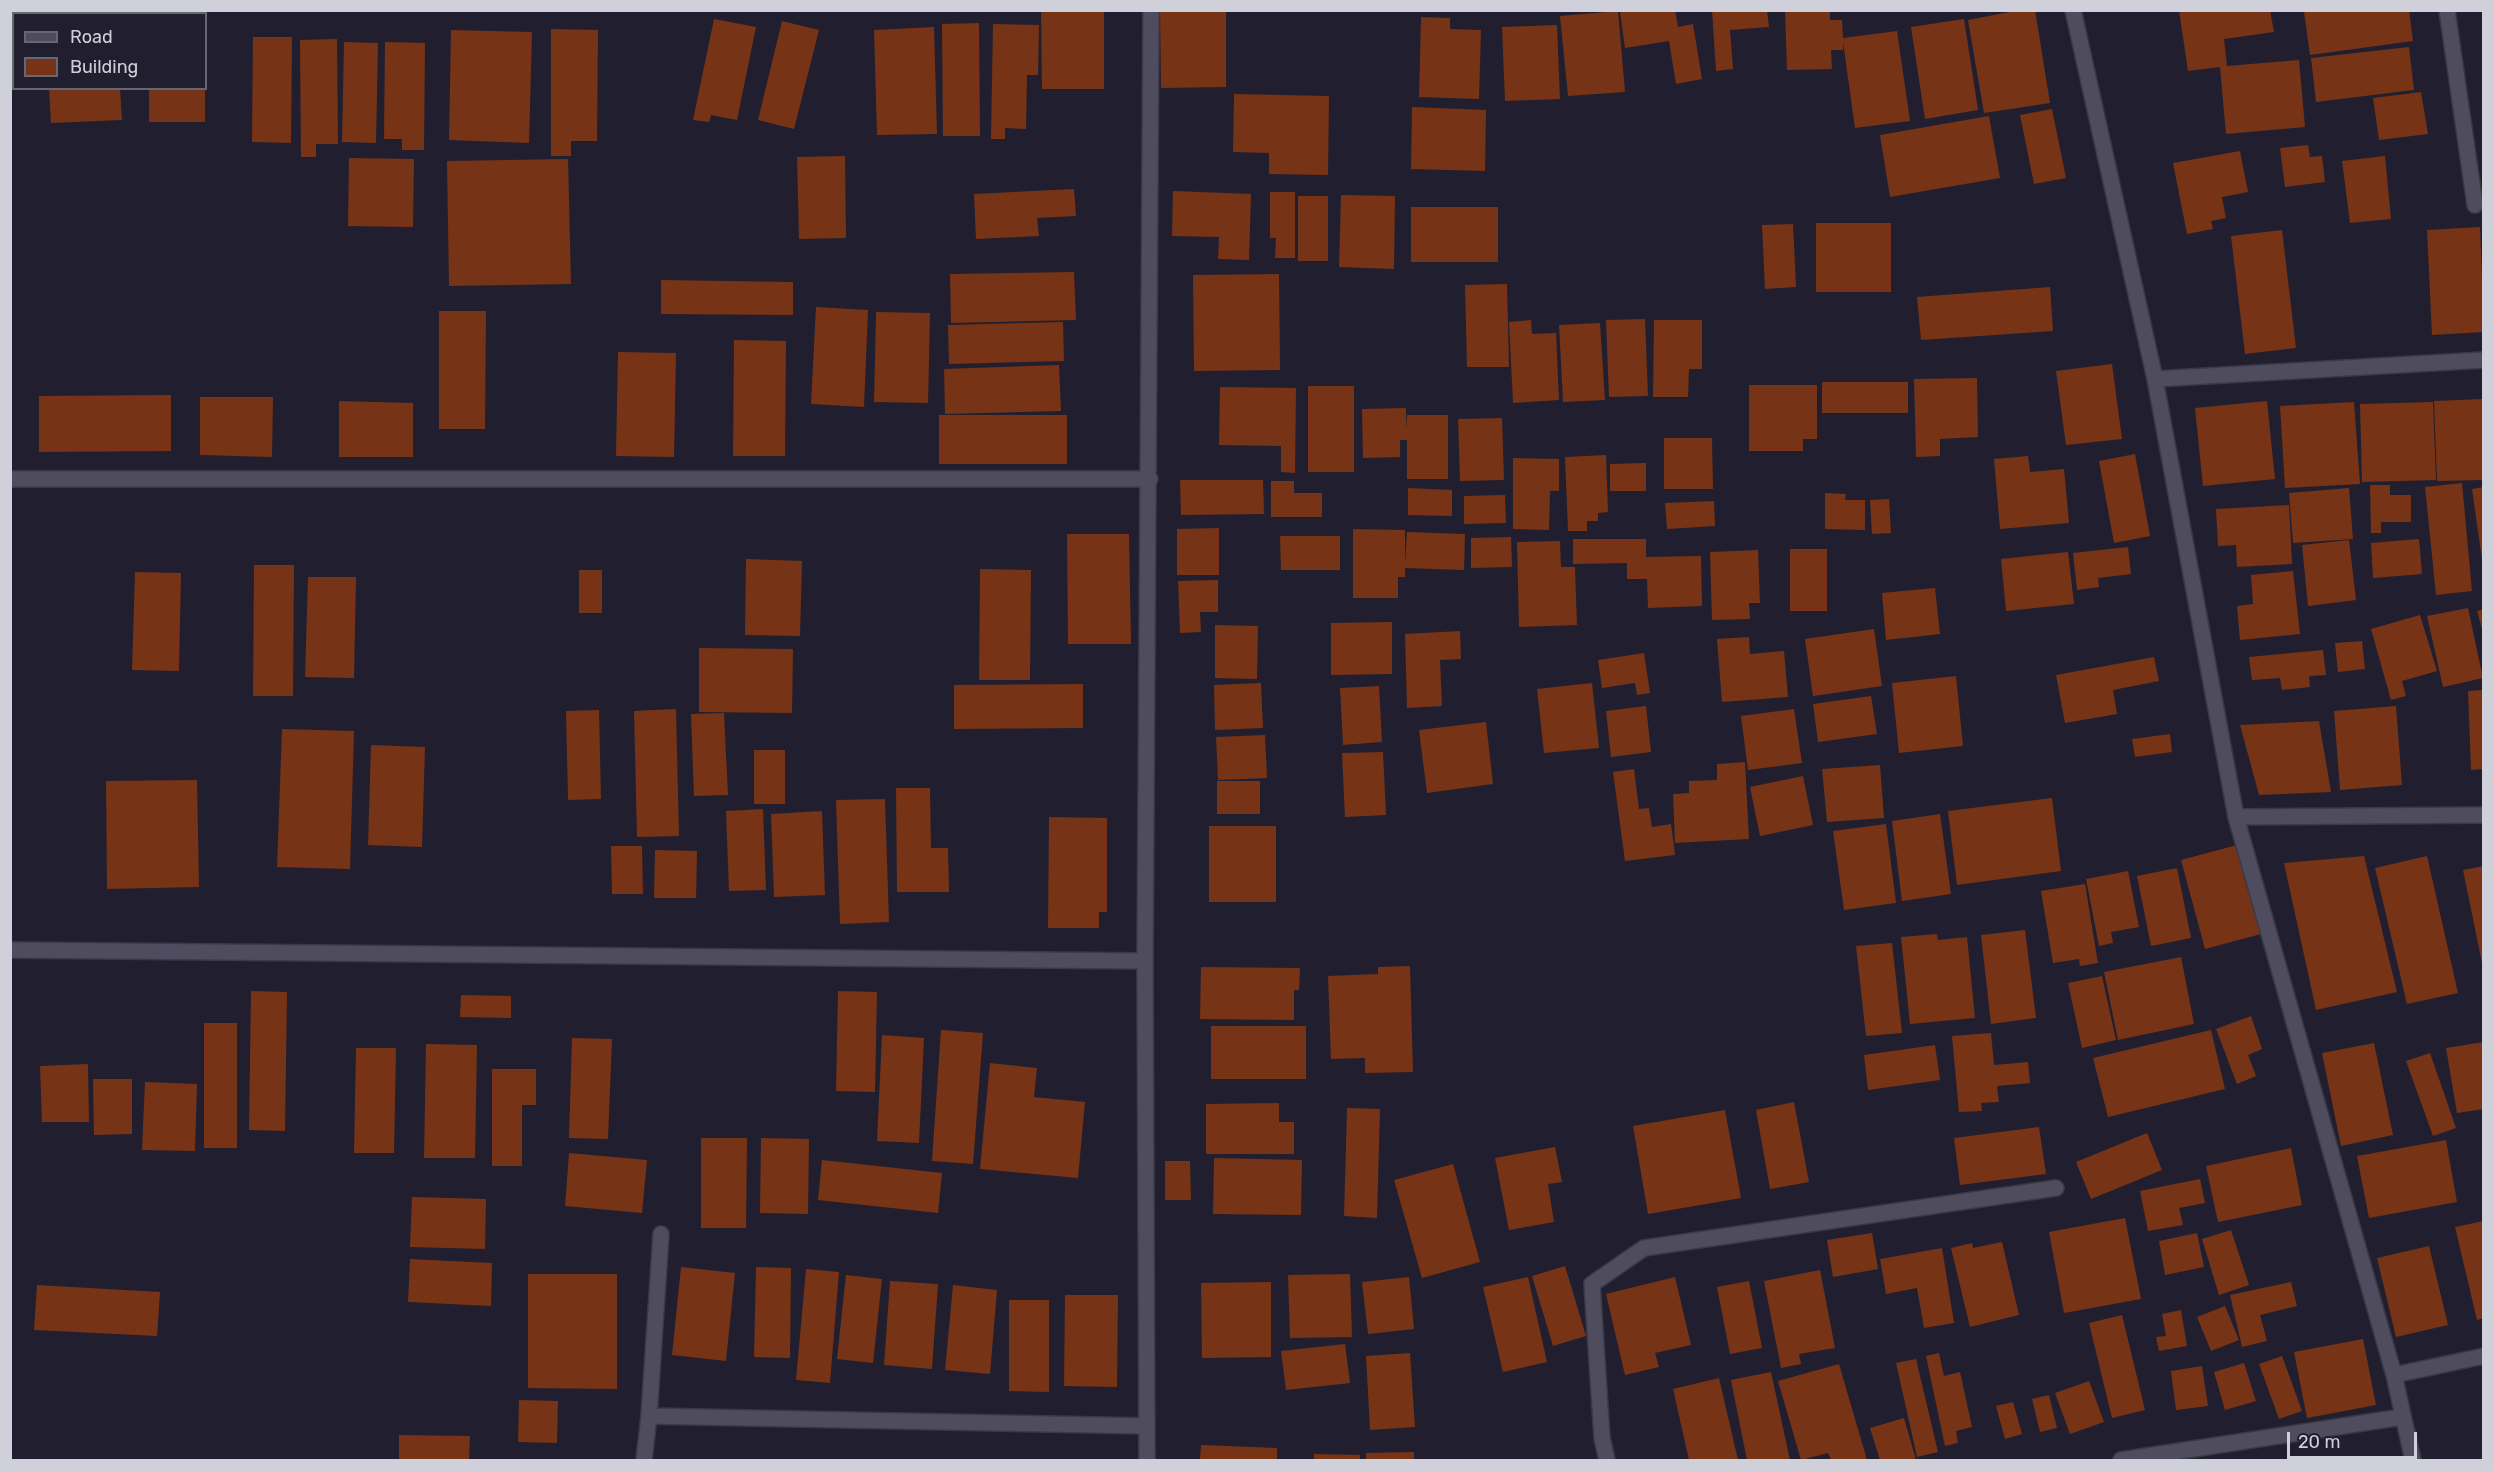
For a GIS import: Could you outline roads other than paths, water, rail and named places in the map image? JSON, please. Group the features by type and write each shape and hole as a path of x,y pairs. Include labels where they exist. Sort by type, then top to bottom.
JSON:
{"street":[{"path":"1147,1461 1145,960 1150,479 1151,10"},
{"path":"2073,10 2155,380 2236,817 2394,1375 2413,1461"},
{"path":"2446,10 2475,205"},
{"path":"2155,380 2484,360"},
{"path":"10,479 1150,479"},
{"path":"2236,817 2484,815"},
{"path":"10,950 1145,960"},
{"path":"1607,1461 1602,1438 1592,1284 1644,1248 2056,1188"},
{"path":"644,1461 661,1234"},
{"path":"2394,1375 2484,1356"},
{"path":"649,1416 1147,1426"},
{"path":"2121,1461 2402,1417"}]}
